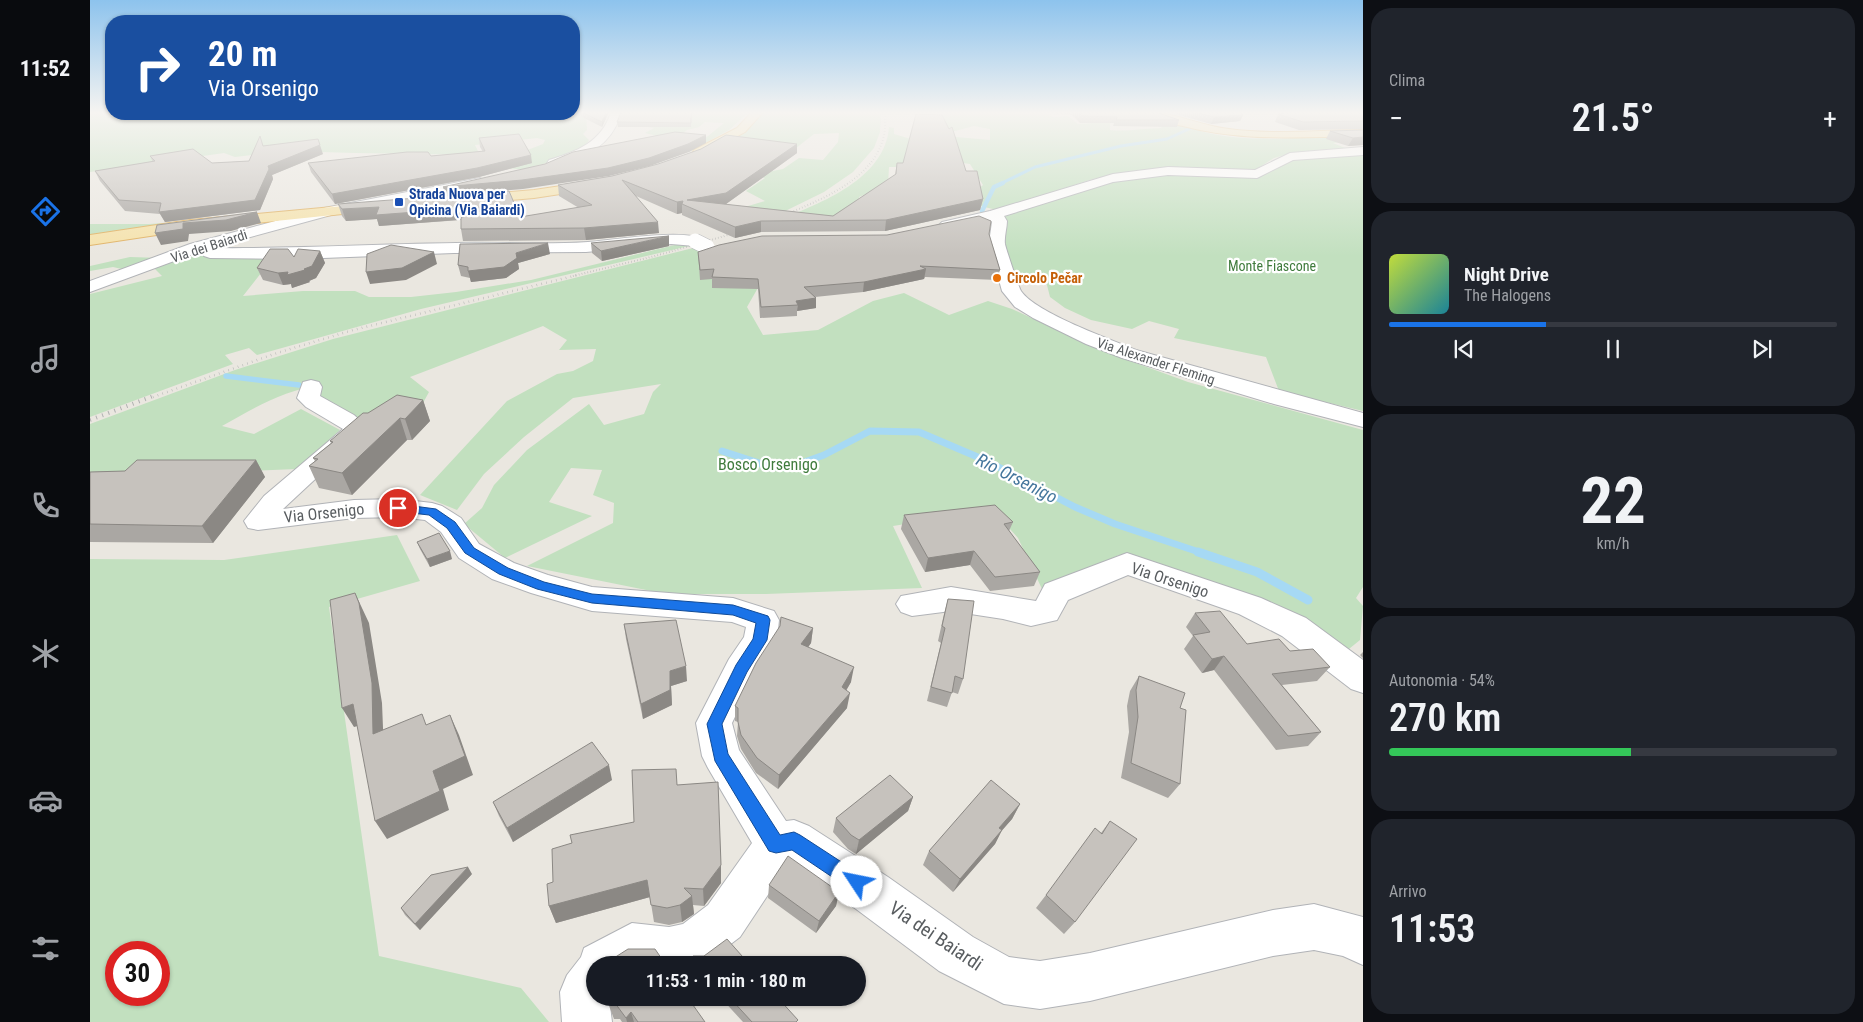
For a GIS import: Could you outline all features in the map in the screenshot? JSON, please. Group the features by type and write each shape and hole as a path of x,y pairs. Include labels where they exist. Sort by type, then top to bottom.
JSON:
{"main road":[{"path":"90,240 190,225 534,194 604,183"}],"street":[{"path":"542,167 560,160"},
{"path":"934,228 993,216 1089,184 1113,178 1160,171 1257,174 1285,160"},
{"name":"Via dei Baiardi","path":"90,287 203,245 329,211 494,180"},
{"name":"Via Alexander Fleming","path":"993,216 1000,221 997,243 1008,275 1011,291 1022,303 1040,314 1092,340 1129,354 1263,394 1363,420"},
{"path":"177,256 211,253 297,254 454,248 600,247 671,239 724,248"},
{"name":"Via Orsenigo","path":"311,387 308,398 317,405 347,418 357,429 274,502 258,520 354,509 398,508 432,512 451,525 469,550 503,571 542,586 592,599 733,610 763,620 760,640 741,669 714,724 721,756 776,844"},
{"name":"Via Orsenigo","path":"912,604 951,599 1003,607 1031,614 1046,610 1056,592 1127,564 1250,606 1294,627 1363,679"},
{"name":"Via dei Baiardi","path":"776,844 794,841 872,893 956,954 1004,980 1040,985 1090,977 1273,933 1314,927 1352,935 1363,942"},
{"path":"616,956 632,946 668,950 693,946 724,921 776,844"},
{"path":"586,989 584,992 587,1022"}],"green space":[{"path":"90,160 177,160 90,172"},
{"path":"516,160 556,160 521,169 507,168"},
{"path":"797,160 864,160 853,172 824,192 771,218 708,218 765,201 746,191 765,178 757,176 757,174 783,169"},
{"path":"916,160 918,167 889,167 888,185 859,197 860,204 841,218 779,220 813,206 848,187 864,175 876,161"},
{"path":"940,160 1271,160 1252,172 1154,169 1093,179 997,210 972,204 976,191 983,185 970,164"},
{"name":"Monte Fiascone","path":"1293,160 1363,160 1363,411 1279,391 1266,357 1174,338 1179,329 1149,321 1132,329 1091,320 1065,308 1050,297 1047,285 1039,279 1015,274 1005,244 1003,228 1006,214 1082,188 1157,173 1259,176"},
{"path":"208,220 90,236 90,224 149,224"},
{"path":"683,243 689,246 421,309 257,355 249,348 225,355 233,364 90,417 90,294 162,276 154,268 178,258 210,255 288,256 265,268 243,296 303,291 355,291 369,297 411,297 531,280"},
{"name":"Bosco Orsenigo","path":"693,248 763,279 747,307 763,335 818,330 873,301 904,293 949,315 988,301 1012,309 1100,350 1188,382 1363,430 1363,587 1356,598 1363,606 1360,640 1344,653 1235,590 1119,555 1042,589 1018,538 993,510 893,526 922,588 766,594 666,594 527,566 613,523 614,503 593,495 602,470 571,468 549,502 592,516 505,558 464,524 482,508 494,485 527,450 589,404 604,425 644,414 653,392 661,384 573,398 524,437 484,474 457,510 420,495 507,401 557,374 573,371 593,361 596,349 559,350 567,340 543,326 410,377 429,392 417,414 373,429 318,399 321,385 307,387 282,395 222,426 254,434 301,409 340,430 297,469 90,478 90,424 235,370 333,339"},
{"path":"130,257 161,258 126,270 113,267 90,271 90,266"},
{"path":"397,535 420,581 329,607 379,956 521,988 549,1022 90,1022 90,559 224,560"}],"building":[{"path":"154,160 208,160 212,163 284,160 268,166 269,169 255,200 159,212 161,203 119,200 95,171 155,161"},
{"path":"338,160 512,160 477,168 332,194 308,163"},
{"path":"555,160 642,160 608,168 522,180 443,187 545,164"},
{"path":"670,160 774,160 726,193 687,200 833,216 896,174 897,163 903,163 904,160 962,160 966,171 977,171 983,199 886,220 761,221 735,227 682,204 683,201 677,202 622,180 658,222 584,228 461,229 461,218 495,206 376,215 379,207 342,209 338,204 509,191 520,217 592,205 558,185 612,176"},
{"path":"257,212 226,220 183,223 183,229 155,233 157,225"},
{"path":"979,216 991,221 989,234 1000,270 920,266 926,269 864,282 804,287 816,298 796,301 798,305 761,307 758,279 712,277 714,269 700,270 698,252 719,245 762,236 887,235"},
{"path":"669,236 601,251 591,243"},
{"path":"548,243 516,253 517,258 504,267 468,271 468,267 458,265 460,244"},
{"path":"391,245 434,252 402,268 366,272 367,254"},
{"path":"270,249 288,249 294,257 298,249 320,251 312,266 287,275 288,272 278,273 257,268"},
{"path":"397,395 423,400 405,419 400,418 342,473 309,466 318,459 313,458 333,442 330,441 363,413 368,413"},
{"path":"137,460 256,460 202,526 90,524 90,472 125,471"},
{"path":"995,505 1013,522 1004,524 1040,572 995,577 974,551 928,558 904,515"},
{"path":"439,533 450,551 427,559 417,542"},
{"path":"355,593 359,603 372,683 373,734 422,714 426,725 450,715 465,756 433,771 440,791 375,821 353,704 342,708 330,600"},
{"path":"948,599 974,601 963,679 955,676 952,693 931,687 945,628 942,626"},
{"path":"1220,611 1247,644 1279,639 1290,651 1313,649 1330,667 1272,674 1321,732 1288,736 1224,656 1212,659 1193,635 1210,632 1195,613"},
{"path":"781,617 813,628 801,644 854,667 842,687 850,693 779,775 757,758 741,735 738,722 738,708 735,706 756,663 780,626"},
{"path":"676,620 686,666 670,671 670,690 641,704 624,624"},
{"path":"1139,676 1185,693 1180,708 1186,710 1180,784 1131,763 1138,717 1136,690"},
{"path":"592,742 609,765 507,828 493,802"},
{"path":"676,769 677,785 718,782 721,865 703,889 684,888 692,896 680,905 667,908 651,905 647,880 549,906 547,884 553,882 552,849 572,843 570,835 634,822 632,770"},
{"path":"890,775 913,797 859,840 851,835 836,818"},
{"path":"991,780 1020,804 999,828 1002,830 960,879 929,851"},
{"path":"1110,821 1137,839 1075,922 1046,895 1095,828 1102,834"},
{"path":"788,856 839,892 819,921 769,885"},
{"path":"468,867 415,924 401,908 431,875"},
{"path":"727,939 742,956 704,956"},
{"path":"628,949 655,949 660,956 617,956"},
{"path":"617,1006 694,1006 705,1022 638,1022 631,1012 626,1018"},
{"path":"737,1006 785,1006 798,1020 796,1022 752,1022"}],"waterway":[{"path":"1000,184 1035,167 1065,160"},
{"path":"982,211 994,187 1003,183"},
{"name":"Rio Orsenigo","path":"226,376 299,385"},
{"name":"Rio Orsenigo","path":"722,451 768,466 788,468 824,455 870,431 919,432 987,461 1075,507 1115,524 1202,553"},
{"name":"Rio Orsenigo","path":"1198,552 1257,572 1308,600"}],"railway":[{"path":"780,217 826,197 841,188 855,178 873,160"},
{"path":"573,276 655,256 742,231"},
{"path":"153,397 277,353 353,330 578,275"},
{"path":"90,420 156,395"}],"place":[{"name":"Strada Nuova per Opicina (Via Baiardi)","path":"399,202"},
{"name":"Circolo Pečar","path":"997,278"}],"route":[{"path":"398,508 432,512 451,525 469,550 503,571 542,586 592,599 733,610 763,620 760,640 741,669 714,724 721,756 742,793 776,844 794,841 857,882"}]}
